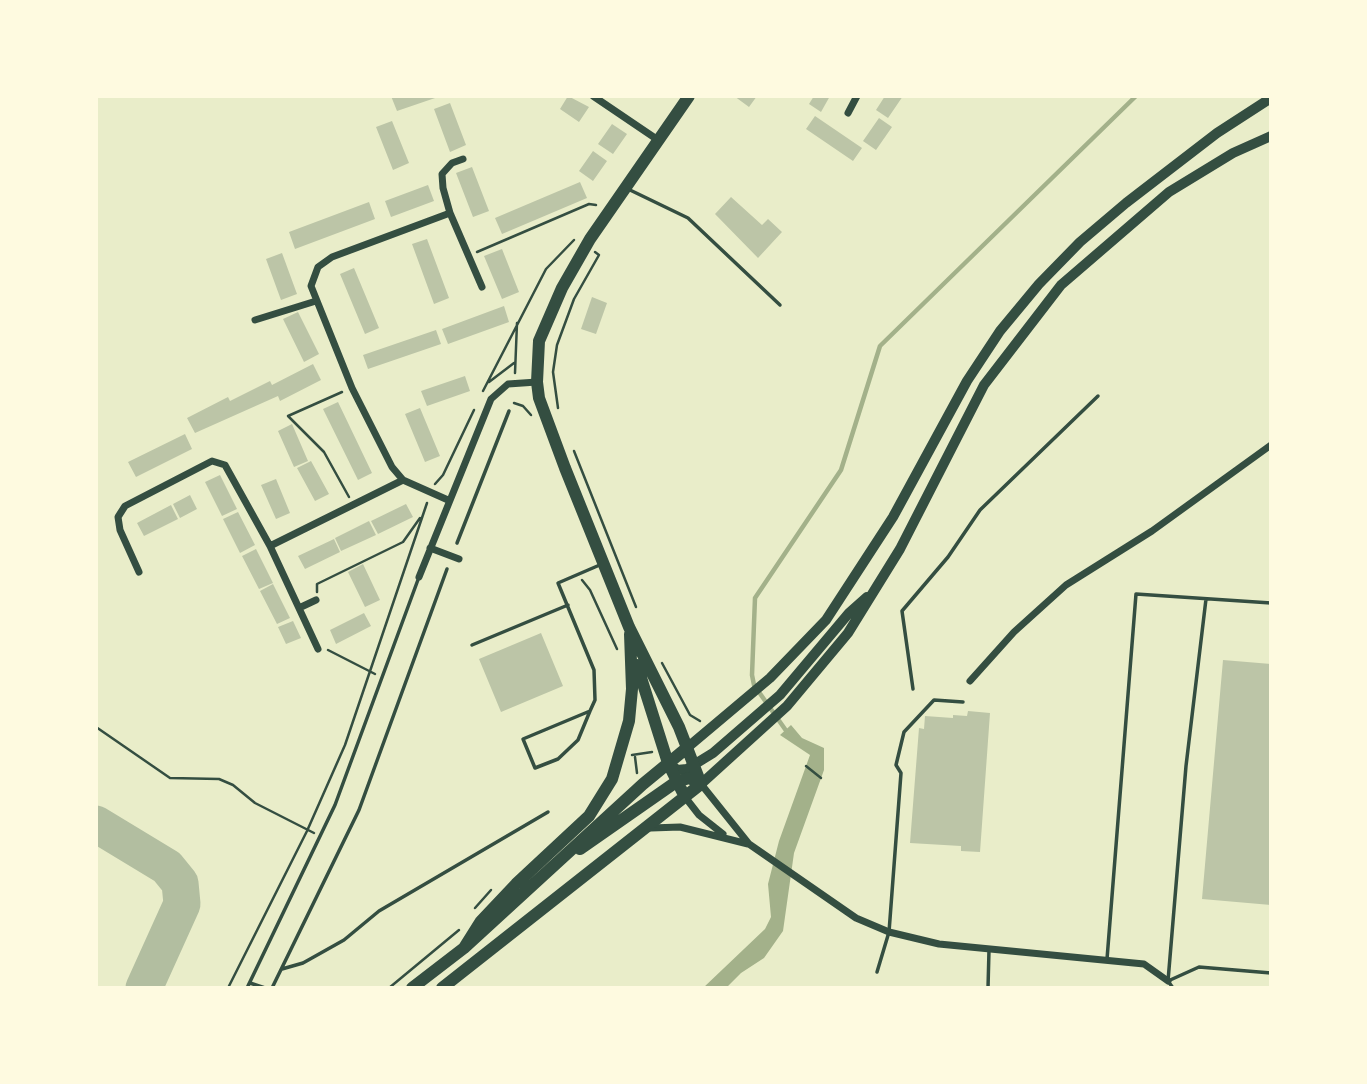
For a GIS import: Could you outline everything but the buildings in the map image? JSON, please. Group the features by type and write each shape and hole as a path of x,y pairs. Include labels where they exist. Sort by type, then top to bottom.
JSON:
{"highway":[{"path":"689,96 585,247 547,317 539,341 537,382 545,415 629,627 688,747 701,784"},
{"path":"629,627 642,686 668,763 685,797"},
{"path":"464,948 481,921 516,884 589,816 612,779 629,721 632,662 629,627"},
{"path":"412,988 464,948 688,747"},
{"path":"559,861 597,840 676,782 688,778 701,784"},
{"path":"442,988 701,784"}],"street":[{"path":"593,96 658,140"},
{"path":"848,113 857,96"},
{"path":"688,747 771,678 826,620 870,558 967,381 1000,331 1039,284 1080,242 1147,187 1217,133 1271,98"},
{"path":"749,844 701,784 787,706 841,642 876,590 984,385 1061,285 1169,192 1233,153 1271,136"},
{"path":"463,159 452,163 442,174 450,213 482,287"},
{"path":"448,500 402,480 392,467 352,388 311,286 318,267 332,257 450,213"},
{"path":"255,320 316,301"},
{"path":"419,577 448,500 495,393 509,384 537,382"},
{"path":"970,681 1014,632 1066,585 1171,517 1271,445"},
{"path":"139,572 120,530 118,517 135,500 212,461 225,465 270,546 318,649"},
{"path":"270,546 354,507 402,480"},
{"path":"430,548 459,559"},
{"path":"668,763 677,770 694,766 757,716 780,695 849,613 876,590"},
{"path":"299,608 316,600"},
{"path":"685,797 699,815 726,837"},
{"path":"633,836 665,825 749,844 856,918 889,932 939,944 1107,958 1144,964 1171,984"}],"lane":[{"path":"625,187 688,218 780,305"},
{"path":"913,689 902,611 948,557 979,510 1098,396"},
{"path":"457,542 509,411"},
{"path":"590,711 523,739 535,768 558,759 578,740 595,700 594,670 558,583 604,563"},
{"path":"272,988 363,800 447,569"},
{"path":"265,988 249,986 323,834 419,577"},
{"path":"1107,958 1136,594 1271,603"},
{"path":"1171,984 1186,766 1206,599"},
{"path":"472,645 568,605"},
{"path":"877,972 889,932 901,773 896,765 904,732 934,700 963,702"},
{"path":"282,969 303,963 344,940 379,911 548,812"},
{"path":"988,988 989,948"},
{"path":"1171,984 1199,967 1271,973"}],"path":[{"path":"468,256 589,204 596,205"},
{"path":"481,396 546,269 573,239"},
{"path":"560,417 553,372 557,345 573,299 599,255"},
{"path":"486,384 514,363 517,322"},
{"path":"352,388 288,416 324,452 354,507"},
{"path":"436,482 443,475 476,407"},
{"path":"570,442 637,609"},
{"path":"228,988 307,831 345,745 426,504"},
{"path":"316,600 317,584 403,542 422,515"},
{"path":"583,581 605,620 619,655"},
{"path":"318,649 327,648 369,672 384,676"},
{"path":"658,656 690,715 697,720 706,719"},
{"path":"96,727 170,778 219,779 307,831 323,834"},
{"path":"806,766 820,777"},
{"path":"469,916 494,888"},
{"path":"389,988 461,927"}],"shaded area":[{"path":"791,725 802,738 824,748 824,770 794,853 783,931 764,958 741,973 726,988 703,988 765,929 771,917 768,884 779,841 810,755 780,735"}],"waterway":[{"path":"787,732 754,685 752,675 755,598 841,470 880,346 1136,96"}],"taxiway":[{"path":"96,824 167,867 180,883 182,904 144,988"}]}
